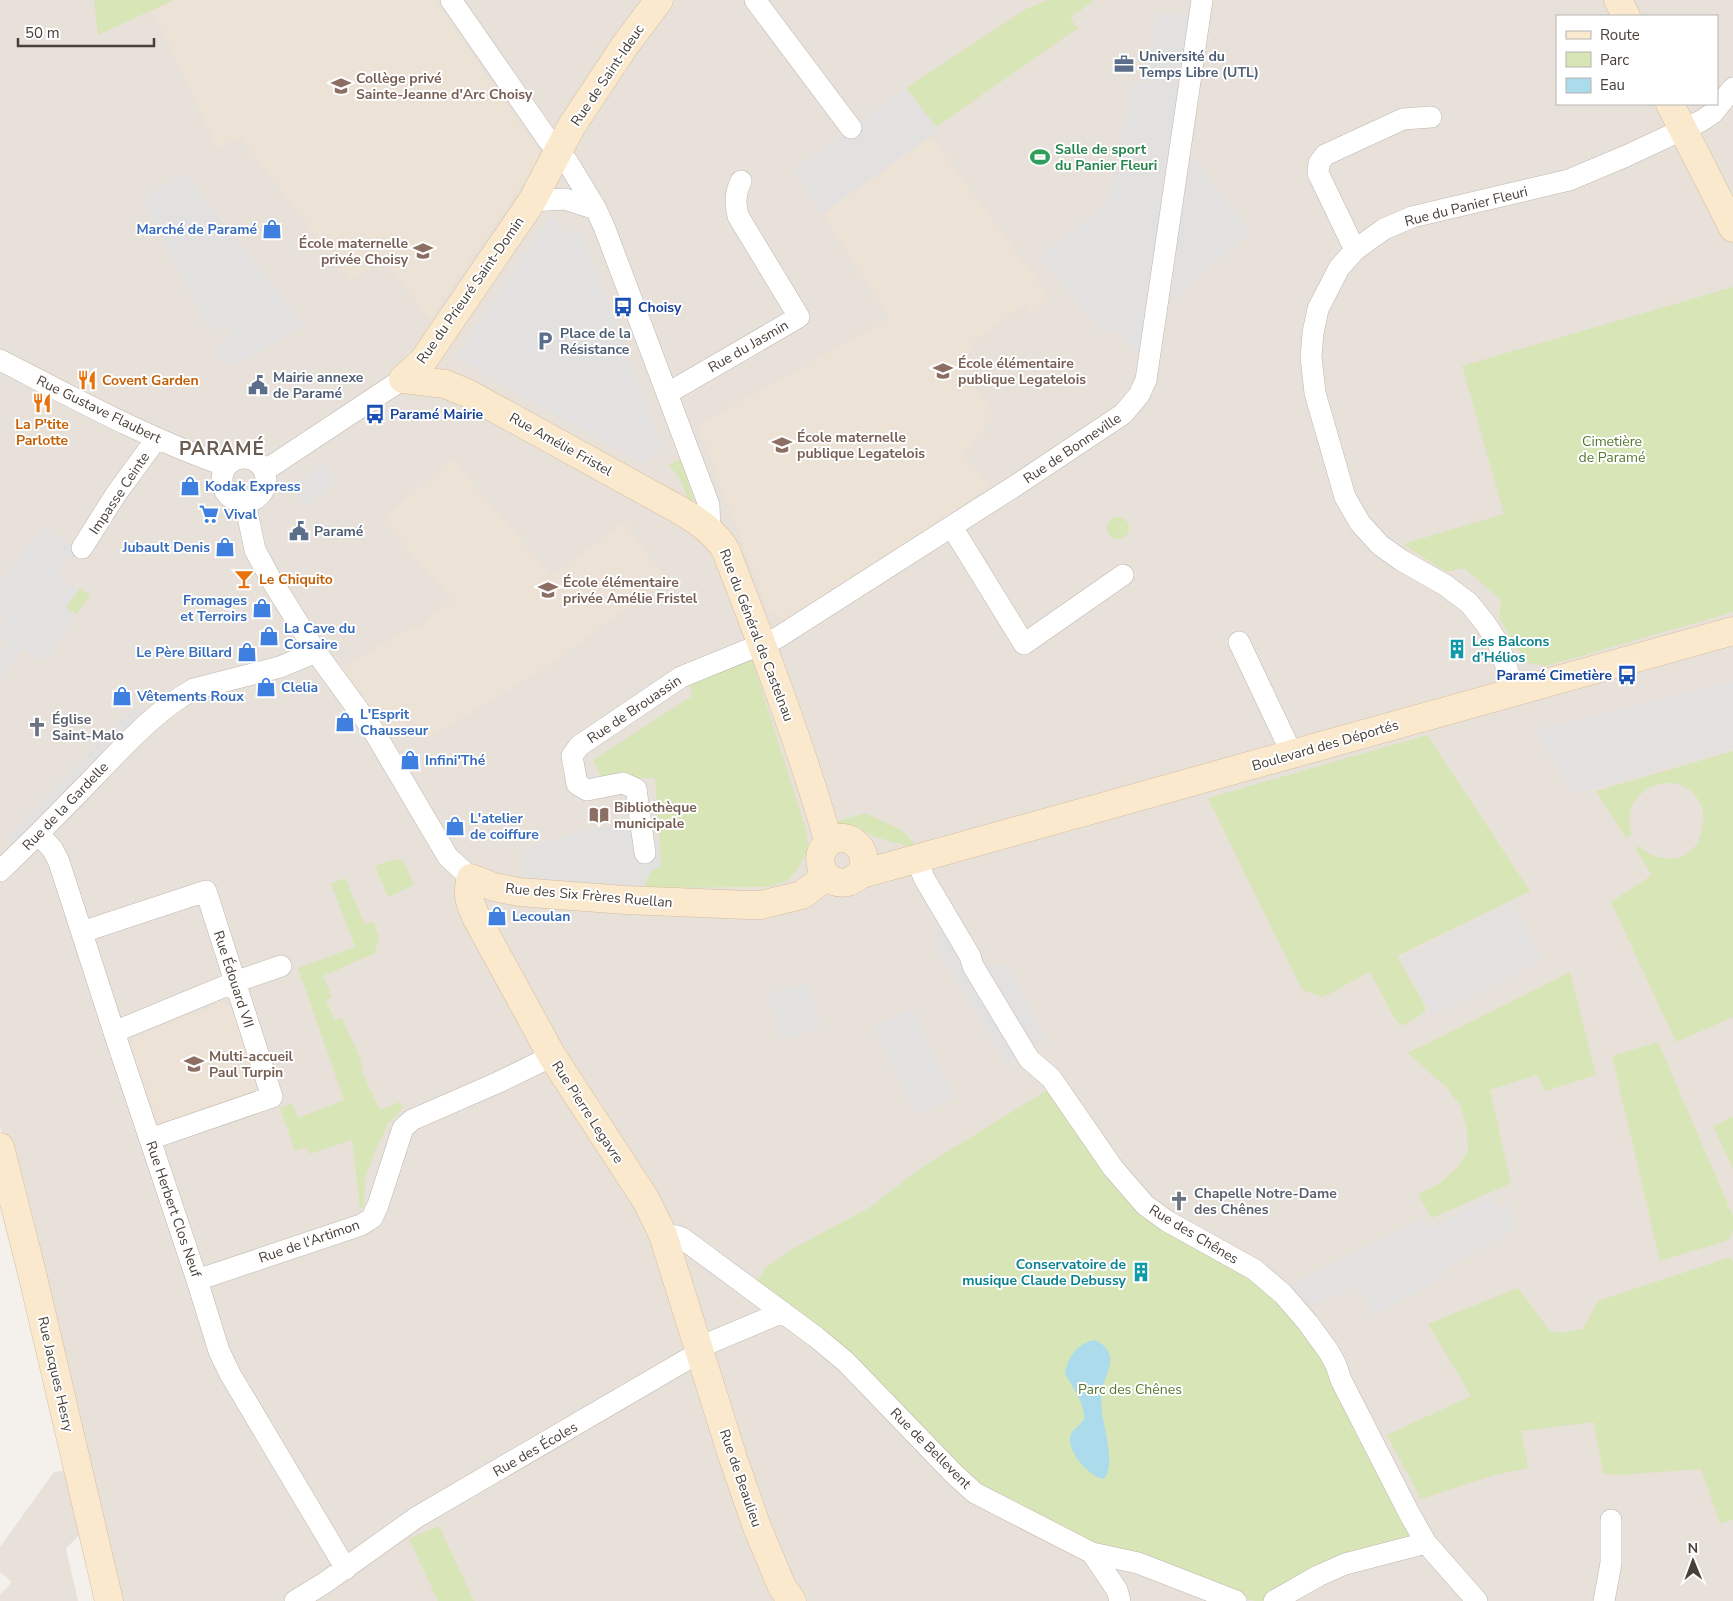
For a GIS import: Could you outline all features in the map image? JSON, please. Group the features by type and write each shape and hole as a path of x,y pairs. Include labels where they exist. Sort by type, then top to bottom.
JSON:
{"main road":[{"name":"Rue de Saint-Ideuc","path":"559,152 571,127 626,44 659,0"},
{"path":"1618,0 1626,15"},
{"path":"1670,105 1733,228"},
{"name":"Rue du Prieuré Saint-Domin","path":"403,379 422,362 434,345 532,201 559,152"},
{"name":"Rue Amélie Fristel","path":"403,379 445,384 467,393 694,518 710,532"},
{"name":"Rue du Général de Castelnau","path":"710,532 721,542 726,551 762,644 809,777 826,833 844,842"},
{"name":"Boulevard des Déportés","path":"857,877 1733,631"},
{"path":"844,842 863,852 864,867 857,877 848,882 840,882 827,876 820,864 820,857 822,851 844,842 917,860"},
{"name":"Rue des Six Frères Ruellan","path":"471,878 494,887 518,892 625,900 761,905 802,895 827,876"},
{"name":"Rue Pierre Legavre","path":"471,878 468,895 476,917 552,1056 646,1200 663,1235 699,1351"},
{"name":"Rue Jacques Hesry","path":"0,1147 32,1273 109,1601"},
{"name":"Rue de Beaulieu","path":"699,1351 757,1527 782,1587 792,1601"}],"street":[{"path":"451,0 548,140 567,161 596,209 644,330 709,505 710,532"},
{"path":"755,0 852,128"},
{"name":"Rue de Bonneville","path":"762,644 777,638 952,527 1123,414 1140,395 1146,380 1202,0"},
{"name":"Rue du Panier Fleuri","path":"1515,692 1498,643 1469,604 1445,585 1380,545 1360,523 1345,497 1315,393 1311,357 1318,309 1339,268 1355,250 1384,229 1412,217 1568,180 1626,156 1701,121 1713,113 1733,88"},
{"path":"1355,250 1318,173 1319,163 1325,155 1403,119 1431,118"},
{"name":"Rue du Jasmin","path":"668,393 799,317 738,216 735,203 736,192 741,181"},
{"path":"532,201 565,199 596,209"},
{"name":"Rue Gustave Flaubert","path":"0,360 157,438 227,466"},
{"name":"Rue du Prieuré Saint-Domin","path":"264,470 403,379"},
{"name":"Impasse Ceinte","path":"82,548 116,494 157,438"},
{"path":"239,458 254,460 264,470 266,484 264,490 253,500 245,502 232,498 223,487 222,480 227,466 239,458"},
{"path":"245,502 256,550 269,576 316,652"},
{"path":"952,527 1024,644 1123,575"},
{"path":"1239,642 1292,754"},
{"name":"Rue de Brouassin","path":"645,853 636,790 624,783 586,790 577,784 572,756 579,746 680,677 762,644"},
{"name":"Rue de la Gardelle","path":"0,872 130,740 182,696 194,689 280,667 316,652"},
{"name":"Rue des Six Frères Ruellan","path":"316,652 374,730 448,857 471,878"},
{"name":"Rue Herbert Clos Neuf","path":"39,834 53,850 59,862 198,1280 219,1351 230,1374 346,1568"},
{"name":"Rue des Chênes","path":"917,860 924,878 970,956 972,966 1030,1059 1051,1078 1113,1168 1145,1205 1167,1221 1255,1270 1283,1294 1308,1323 1336,1365 1341,1380 1410,1516 1426,1543 1477,1601"},
{"name":"Rue Édouard VII","path":"82,932 206,891 272,1097 150,1138"},
{"path":"114,1032 235,982 281,966"},
{"name":"Rue de l'Artimon","path":"198,1280 362,1225 372,1218 378,1205 403,1128 412,1120 499,1082 552,1056"},
{"name":"Rue de Bellevent","path":"663,1235 682,1238 816,1336 846,1362 954,1474 975,1493 1092,1553 1138,1563 1236,1601"},
{"name":"Rue des Écoles","path":"295,1601 328,1593 346,1568 417,1517 687,1360 707,1344 783,1312"},
{"path":"1604,1601 1611,1563 1611,1520"},
{"path":"1274,1601 1318,1576 1345,1564 1426,1543"},
{"path":"1092,1553 1117,1590 1120,1601"}],"shaded area":[{"path":"0,0 1733,0 1733,1601 117,1601 0,1126"},
{"name":"Collège privé Sainte-Jeanne d'Arc Choisy","path":"174,0 435,0 538,150 539,160 430,320 384,259 351,281 240,138 217,148 153,10"},
{"path":"1156,14 1192,15 1139,353 1112,329 1102,333 1039,256 1106,206 1132,84 1145,83"},
{"path":"906,88 938,131 822,214 794,170"},
{"name":"École élémentaire publique Legatelois","path":"931,136 1051,299 1032,313 1024,304 972,343 974,348 955,362 995,416 971,444 961,451 988,485 973,498 906,543 787,619 768,612 698,425 890,318 822,214"},
{"path":"1191,155 1251,232 1169,302"},
{"path":"185,173 304,325 234,367 218,359 213,351 232,333 225,322 211,333 141,199"},
{"name":"Place de la Résistance","path":"550,215 567,233 580,229 663,448 644,463 544,409 456,357"},
{"name":"École élémentaire privée Amélie Fristel","path":"452,459 552,576 624,522 666,579 566,655 426,740 414,720 389,735 341,669 415,624 418,628 438,610 453,601 382,520"},
{"path":"322,463 337,481 307,507 297,495 297,484"},
{"path":"43,526 76,549 57,575 78,590 66,608 76,614 51,654 44,661 23,648 0,681 0,653 8,641 0,635 0,627 4,620 0,609 0,583"},
{"path":"1733,682 1733,748 1574,794 1533,730"},
{"path":"136,708 148,713 114,739 14,844 7,837 124,716"},
{"path":"629,821 637,843 659,839 661,866 651,871 643,888 525,880 524,851 540,843 556,840 573,833"},
{"path":"1513,902 1542,960 1432,1016 1402,958"},
{"path":"940,925 982,962 1009,968 1046,1040 1007,1065 934,944"},
{"path":"808,982 821,1028 782,1040 767,994"},
{"name":"Multi-accueil Paul Turpin","path":"222,1002 234,1008 257,1083 253,1093 162,1124 156,1119 130,1045 135,1037"},
{"path":"913,1009 954,1097 916,1115 874,1027"},
{"path":"1491,1195 1497,1207 1509,1203 1517,1228 1440,1271 1443,1278 1374,1316 1357,1286 1310,1307 1291,1285 1423,1218 1429,1229"},
{"path":"68,1470 81,1534 66,1548 78,1601 0,1601 0,1595 12,1582 0,1572 0,1547 54,1472"}],"green space":[{"path":"94,0 174,0 98,35"},
{"path":"1048,0 1094,0 1070,18 1078,28 936,127 906,88 1026,9"},
{"name":"Cimetière de Paramé","path":"1733,287 1733,612 1546,666 1528,663 1499,618 1501,600 1464,568 1446,572 1403,544 1504,514 1462,366"},
{"path":"680,459 694,500 688,499 680,479 669,465"},
{"path":"1118,517 1126,520 1129,528 1126,536 1118,539 1110,536 1107,528 1110,520"},
{"path":"80,588 90,595 77,614 66,608"},
{"path":"752,659 807,833 808,847 801,864 789,880 768,887 643,888 651,871 661,866 655,778 602,778 593,760 692,696 689,683"},
{"path":"1427,735 1530,891 1397,956 1426,1008 1422,1014 1403,1026 1395,1019 1370,972 1323,997 1302,990 1208,798"},
{"path":"1733,751 1733,1017 1676,1042 1611,902 1652,875 1635,848 1638,846 1648,853 1669,859 1679,858 1695,847 1703,824 1702,807 1697,798 1687,788 1675,784 1662,784 1650,788 1640,795 1632,806 1630,819 1632,834 1626,838 1596,791"},
{"path":"865,813 901,830 915,844 909,847 873,836 856,826 836,829 835,822"},
{"path":"395,859 396,861 401,859 404,862 414,885 388,897 375,866"},
{"path":"345,878 365,925 373,921 379,937 375,953 323,976 332,997 326,1000 335,1020 342,1018 361,1060 362,1072 380,1110 400,1102 403,1108 388,1124 376,1149 365,1178 364,1207 360,1208 352,1140 309,1154 307,1147 295,1151 280,1108 292,1103 298,1118 344,1100 298,968 355,947 331,883"},
{"path":"1570,972 1596,1075 1545,1091 1537,1075 1490,1090 1511,1183 1432,1218 1418,1194 1439,1184 1457,1168 1468,1150 1467,1128 1460,1105 1447,1088 1408,1053"},
{"path":"1658,1042 1733,1216 1733,1230 1729,1240 1660,1261 1612,1056"},
{"name":"Parc des Chênes","path":"1052,1087 1111,1177 1245,1273 1286,1308 1319,1353 1418,1540 1312,1566 1265,1601 1255,1601 1174,1575 1067,1535 961,1473 751,1282 760,1278 764,1269 794,1248 869,1208 921,1168"},
{"path":"1733,1117 1733,1169 1713,1126"},
{"path":"1731,1257 1733,1264 1733,1520 1720,1524 1701,1469 1618,1475 1603,1474 1594,1422 1521,1431 1528,1468 1494,1475 1421,1499 1387,1435 1471,1396 1428,1324 1518,1288 1550,1331 1562,1333 1583,1329 1598,1301"},
{"path":"439,1526 474,1601 438,1601 409,1539"}],"water":[{"path":"1094,1340 1106,1348 1110,1356 1109,1368 1101,1395 1109,1457 1109,1465 1104,1479 1092,1474 1080,1462 1071,1447 1071,1434 1084,1419 1084,1413 1078,1396 1065,1374 1068,1362 1074,1352 1083,1344"}],"place":[{"name":"Université du Temps Libre (UTL)","path":"1124,64"},
{"name":"Collège privé Sainte-Jeanne d'Arc Choisy","path":"341,86"},
{"name":"Salle de sport du Panier Fleuri","path":"1040,157"},
{"name":"Marché de Paramé","path":"272,229"},
{"name":"École maternelle privée Choisy","path":"423,251"},
{"name":"Choisy","path":"623,307"},
{"name":"Place de la Résistance","path":"545,341"},
{"name":"École élémentaire publique Legatelois","path":"943,371"},
{"name":"Covent Garden","path":"87,380"},
{"name":"Mairie annexe de Paramé","path":"258,385"},
{"name":"La P'tite Parlotte","path":"42,403"},
{"name":"Paramé Mairie","path":"375,414"},
{"name":"École maternelle publique Legatelois","path":"782,445"},
{"name":"Kodak Express","path":"190,486"},
{"name":"Vival","path":"209,514"},
{"name":"Paramé","path":"299,531"},
{"name":"Jubault Denis","path":"225,547"},
{"name":"Le Chiquito","path":"244,579"},
{"name":"École élémentaire privée Amélie Fristel","path":"548,590"},
{"name":"Fromages et Terroirs","path":"262,608"},
{"name":"La Cave du Corsaire","path":"269,636"},
{"name":"Les Balcons d’Hélios","path":"1457,649"},
{"name":"Le Père Billard","path":"247,652"},
{"name":"Paramé Cimetière","path":"1627,675"},
{"name":"Clelia","path":"266,687"},
{"name":"Vêtements Roux","path":"122,696"},
{"name":"L'Esprit Chausseur","path":"345,722"},
{"name":"Église Saint-Malo","path":"37,727"},
{"name":"Infini'Thé","path":"410,760"},
{"name":"Bibliothèque municipale","path":"599,815"},
{"name":"L'atelier de coiffure","path":"455,826"},
{"name":"Lecoulan","path":"497,916"},
{"name":"Multi-accueil Paul Turpin","path":"194,1064"},
{"name":"Chapelle Notre-Dame des Chênes","path":"1179,1201"},
{"name":"Conservatoire de musique Claude Debussy","path":"1141,1272"}],"district":[{"name":"PARAMÉ","path":"222,448"}]}
